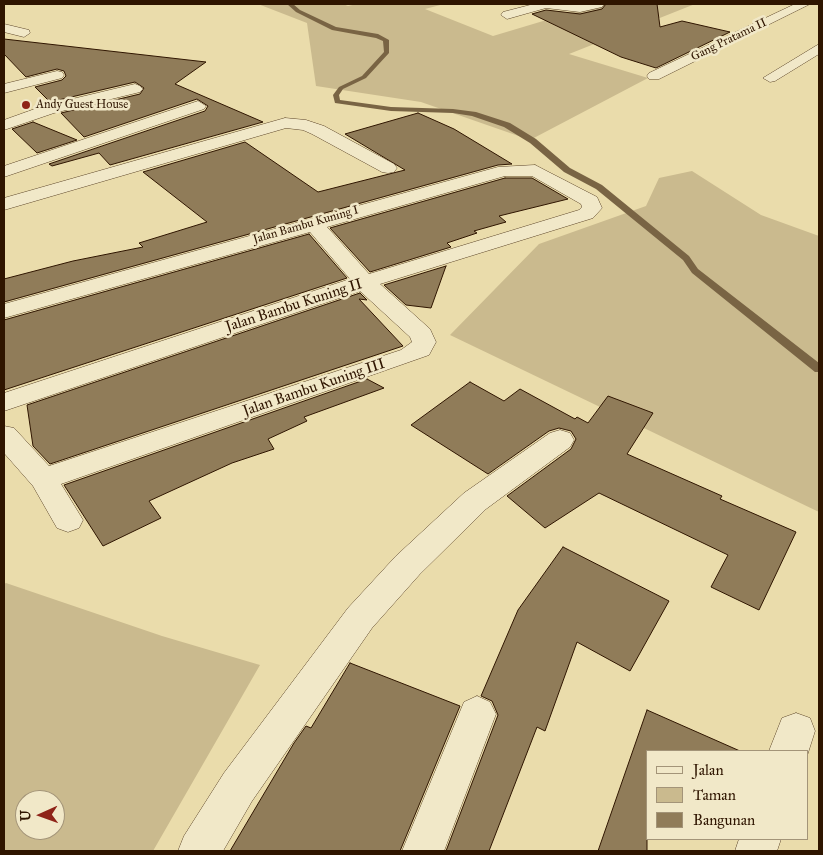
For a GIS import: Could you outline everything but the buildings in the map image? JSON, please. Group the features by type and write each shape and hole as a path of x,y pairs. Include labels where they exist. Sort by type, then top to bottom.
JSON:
{"street":[{"path":"502,8 546,4 580,8 598,4"},
{"name":"Gang Pratama II","path":"654,76 804,4"},
{"path":"4,28 24,33"},
{"path":"770,78 819,48"},
{"path":"4,89 57,75"},
{"path":"4,125 49,109 135,89"},
{"path":"4,172 198,106"},
{"path":"4,204 286,123 306,125 318,130 388,168"},
{"name":"Jalan Bambu Kuning I","path":"4,311 313,223 517,169 535,170 590,201 592,208 586,214"},
{"name":"Jalan Bambu Kuning II","path":"4,402 364,282 586,214"},
{"name":"Jalan Bambu Kuning III","path":"43,479 420,350 424,342 421,334 364,282 313,223"},
{"path":"4,435 43,479 68,520"},
{"path":"199,851 238,787 360,618 408,565 475,501 560,440"},
{"path":"423,851 477,714"}],"green space":[{"path":"258,4 343,4 348,6 357,4 444,4 425,9 493,36 600,4 695,4 569,54 648,78 530,140 421,102 316,86 307,23"},
{"path":"692,171 761,215 819,236 819,512 450,335 539,244 646,206 659,178"},
{"path":"6,583 162,636 260,665 153,851 4,851 4,584"}],"waterway":[{"path":"290,4 298,11 334,29 378,36 386,40 387,52 364,77 341,88 336,95 337,102 391,109 453,111 473,114 507,125 533,141 567,170 599,187 686,258 695,271 819,369"}],"place":[{"name":"Andy Guest House","path":"26,105"}]}
